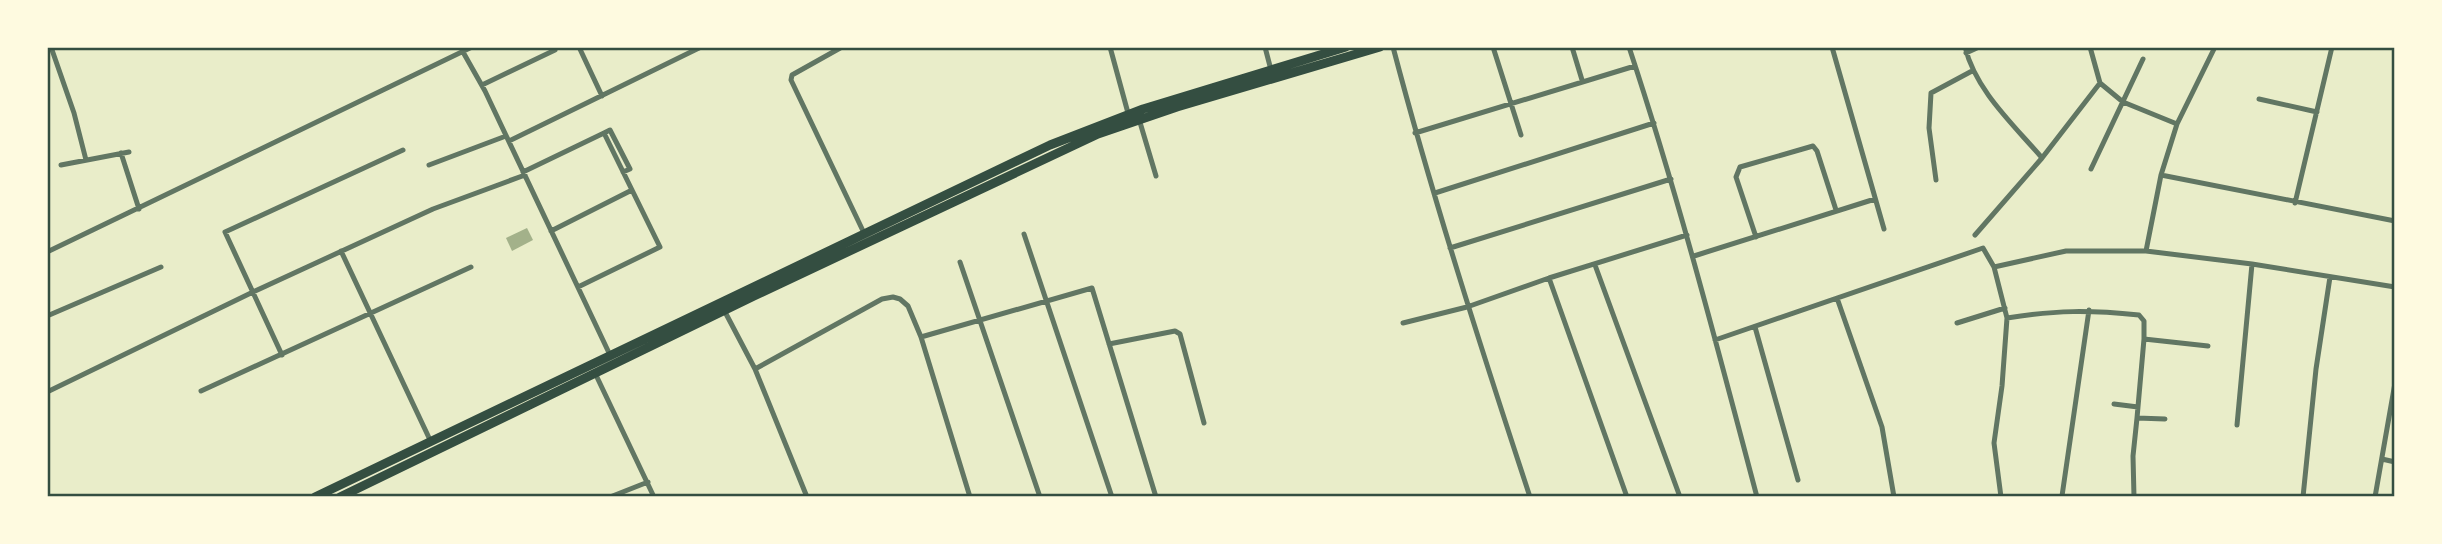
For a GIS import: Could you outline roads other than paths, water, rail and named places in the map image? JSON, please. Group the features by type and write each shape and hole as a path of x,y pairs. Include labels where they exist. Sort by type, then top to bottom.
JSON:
{"main road":[{"path":"612,359 724,310 752,292 864,233 1040,149 1327,50 1346,47"},
{"path":"340,497 612,359 1134,116 1380,47"},
{"path":"315,497 568,381"}],"street":[{"path":"51,47 74,113 86,160"},
{"path":"47,252 472,47"},
{"path":"579,47 601,96"},
{"path":"429,165 507,138 701,47"},
{"path":"842,47 792,75 791,80 864,233"},
{"path":"1110,47 1156,176"},
{"path":"1265,47 1271,70"},
{"path":"1393,47 1415,133 1467,307 1530,497"},
{"path":"1493,47 1521,135"},
{"path":"1572,47 1582,80"},
{"path":"1629,47 1694,256 1757,497"},
{"path":"1832,47 1884,229"},
{"path":"1979,47 1966,50 1972,71 1990,97 2042,158"},
{"path":"2090,47 2100,83 2123,102 2177,124"},
{"path":"2146,251 2161,175 2177,124 2215,47"},
{"path":"2295,203 2332,47"},
{"path":"482,85 555,50"},
{"path":"463,52 482,85 612,359"},
{"path":"47,60 55,56"},
{"path":"2091,169 2143,59"},
{"path":"1415,133 1635,66"},
{"path":"1936,180 1929,128 1931,93 1972,71"},
{"path":"1975,235 2042,158 2100,83"},
{"path":"2259,99 2316,112"},
{"path":"1435,193 1654,123"},
{"path":"47,393 253,292 440,205 524,174 604,133 660,247 578,287"},
{"path":"1756,237 1736,177 1740,167 1813,146 1817,151 1836,211"},
{"path":"282,355 225,232 403,150"},
{"path":"61,165 129,152"},
{"path":"121,153 139,209"},
{"path":"2161,175 2295,203 2395,220"},
{"path":"1450,248 1671,179"},
{"path":"551,231 632,190"},
{"path":"1694,256 1875,199"},
{"path":"1024,234 1112,497"},
{"path":"1403,323 1467,307 1687,234"},
{"path":"1715,340 1983,248 1994,267 2007,318 1994,443 2001,497"},
{"path":"341,251 431,442"},
{"path":"1994,267 2066,251 2146,251 2252,264 2395,287"},
{"path":"960,262 1040,497"},
{"path":"2237,425 2252,264"},
{"path":"1595,265 1680,497"},
{"path":"47,316 161,267"},
{"path":"201,391 471,268"},
{"path":"2303,497 2316,369 2330,277"},
{"path":"1549,278 1627,497"},
{"path":"921,337 1091,288 1156,497"},
{"path":"1837,298 1882,427 1894,497"},
{"path":"755,369 883,299 900,299 908,306 921,337 970,497"},
{"path":"1957,323 2005,308"},
{"path":"724,310 755,369 807,497"},
{"path":"2007,318 2049,311 2089,310 2139,315 2144,321 2133,456 2134,497"},
{"path":"2062,496 2089,310"},
{"path":"1755,327 1798,480"},
{"path":"1109,344 1175,331 1180,334 1204,423"},
{"path":"2144,339 2208,346"},
{"path":"593,369 654,497"},
{"path":"2375,497 2395,383"},
{"path":"2114,404 2138,407"},
{"path":"2137,418 2165,419"},
{"path":"2382,459 2395,462"},
{"path":"610,497 648,482"},
{"path":"2017,497 2079,497"}]}
